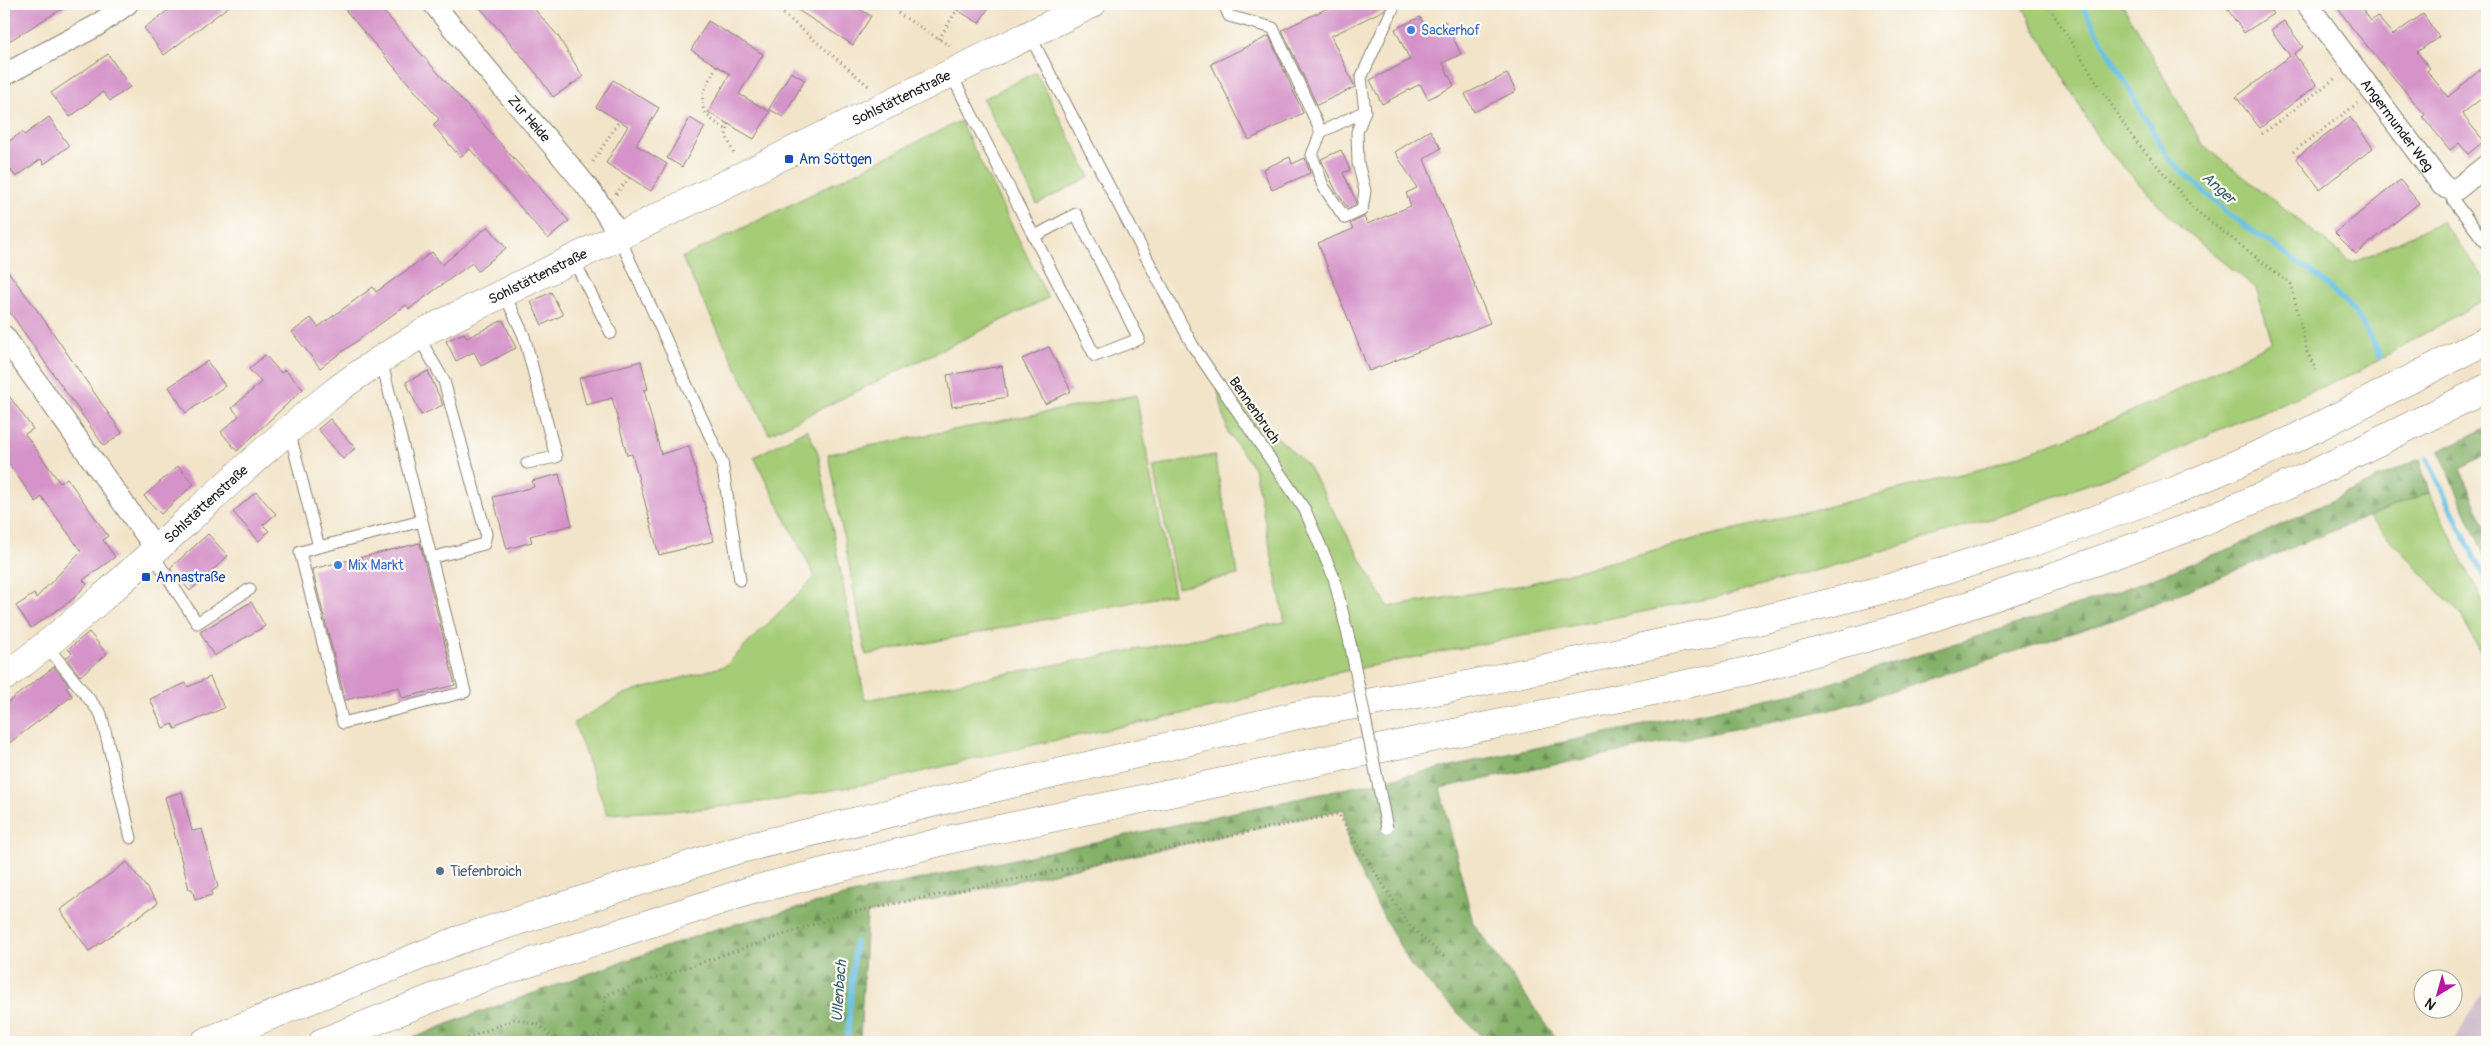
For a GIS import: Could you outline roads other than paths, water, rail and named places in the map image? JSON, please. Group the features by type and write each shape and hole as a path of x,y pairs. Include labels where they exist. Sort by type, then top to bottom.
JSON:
{"main road":[{"name":"Sohlstättenstraße","path":"4,677 46,645 328,397 418,336 1092,4"},
{"path":"205,1042 459,940 733,851 1298,716 1496,679 1725,630 1889,588 2023,546 2174,491 2292,440 2487,340"},
{"path":"323,1042 480,980 749,891 952,839 1748,671 1901,628 2044,580 2190,527 2309,476 2482,392"}],"street":[{"path":"4,75 96,26 127,4"},
{"name":"Zur Heide","path":"434,4 458,36 582,180 609,215 619,237"},
{"name":"Angermunder Weg","path":"2307,4 2442,185 2452,190"},
{"path":"2452,190 2462,187 2487,165"},
{"path":"4,336 154,551"}],"lane":[{"path":"1224,4 1229,16 1273,28 1321,132"},
{"path":"1365,112 1321,132 1312,155 1323,186 1345,218 1362,210 1365,191 1358,163 1357,132 1365,112 1361,78 1394,4"},
{"name":"Bennenbruch","path":"1030,34 1193,346 1305,510 1334,578 1350,643 1387,828"},
{"path":"963,68 1035,236 1095,356 1139,339 1076,214 1035,236"},
{"name":"Angermunder Weg","path":"2452,190 2453,200 2487,245"},
{"path":"619,237 722,462 740,580"},
{"path":"573,259 610,333"},
{"path":"504,293 524,336 556,457 527,463"},
{"path":"418,336 444,381 486,534 484,544 431,558"},
{"path":"380,360 422,521 465,692 343,723 300,552 422,521"},
{"path":"289,430 319,547"},
{"path":"154,551 197,623 250,589"},
{"path":"46,645 101,714 131,838"}],"waterway":[{"name":"Anger","path":"2081,4 2169,159 2227,213 2319,277 2355,312 2381,356"},
{"name":"Anger","path":"2427,458 2487,584"},
{"name":"Ullenbach","path":"847,1042 855,942"}],"place":[{"name":"Sackerhof","path":"1411,30"},
{"name":"Am Söttgen","path":"789,159"},
{"name":"Mix Markt","path":"338,565"},
{"name":"Annastraße","path":"146,577"},
{"name":"Tiefenbroich","path":"440,871"}]}
